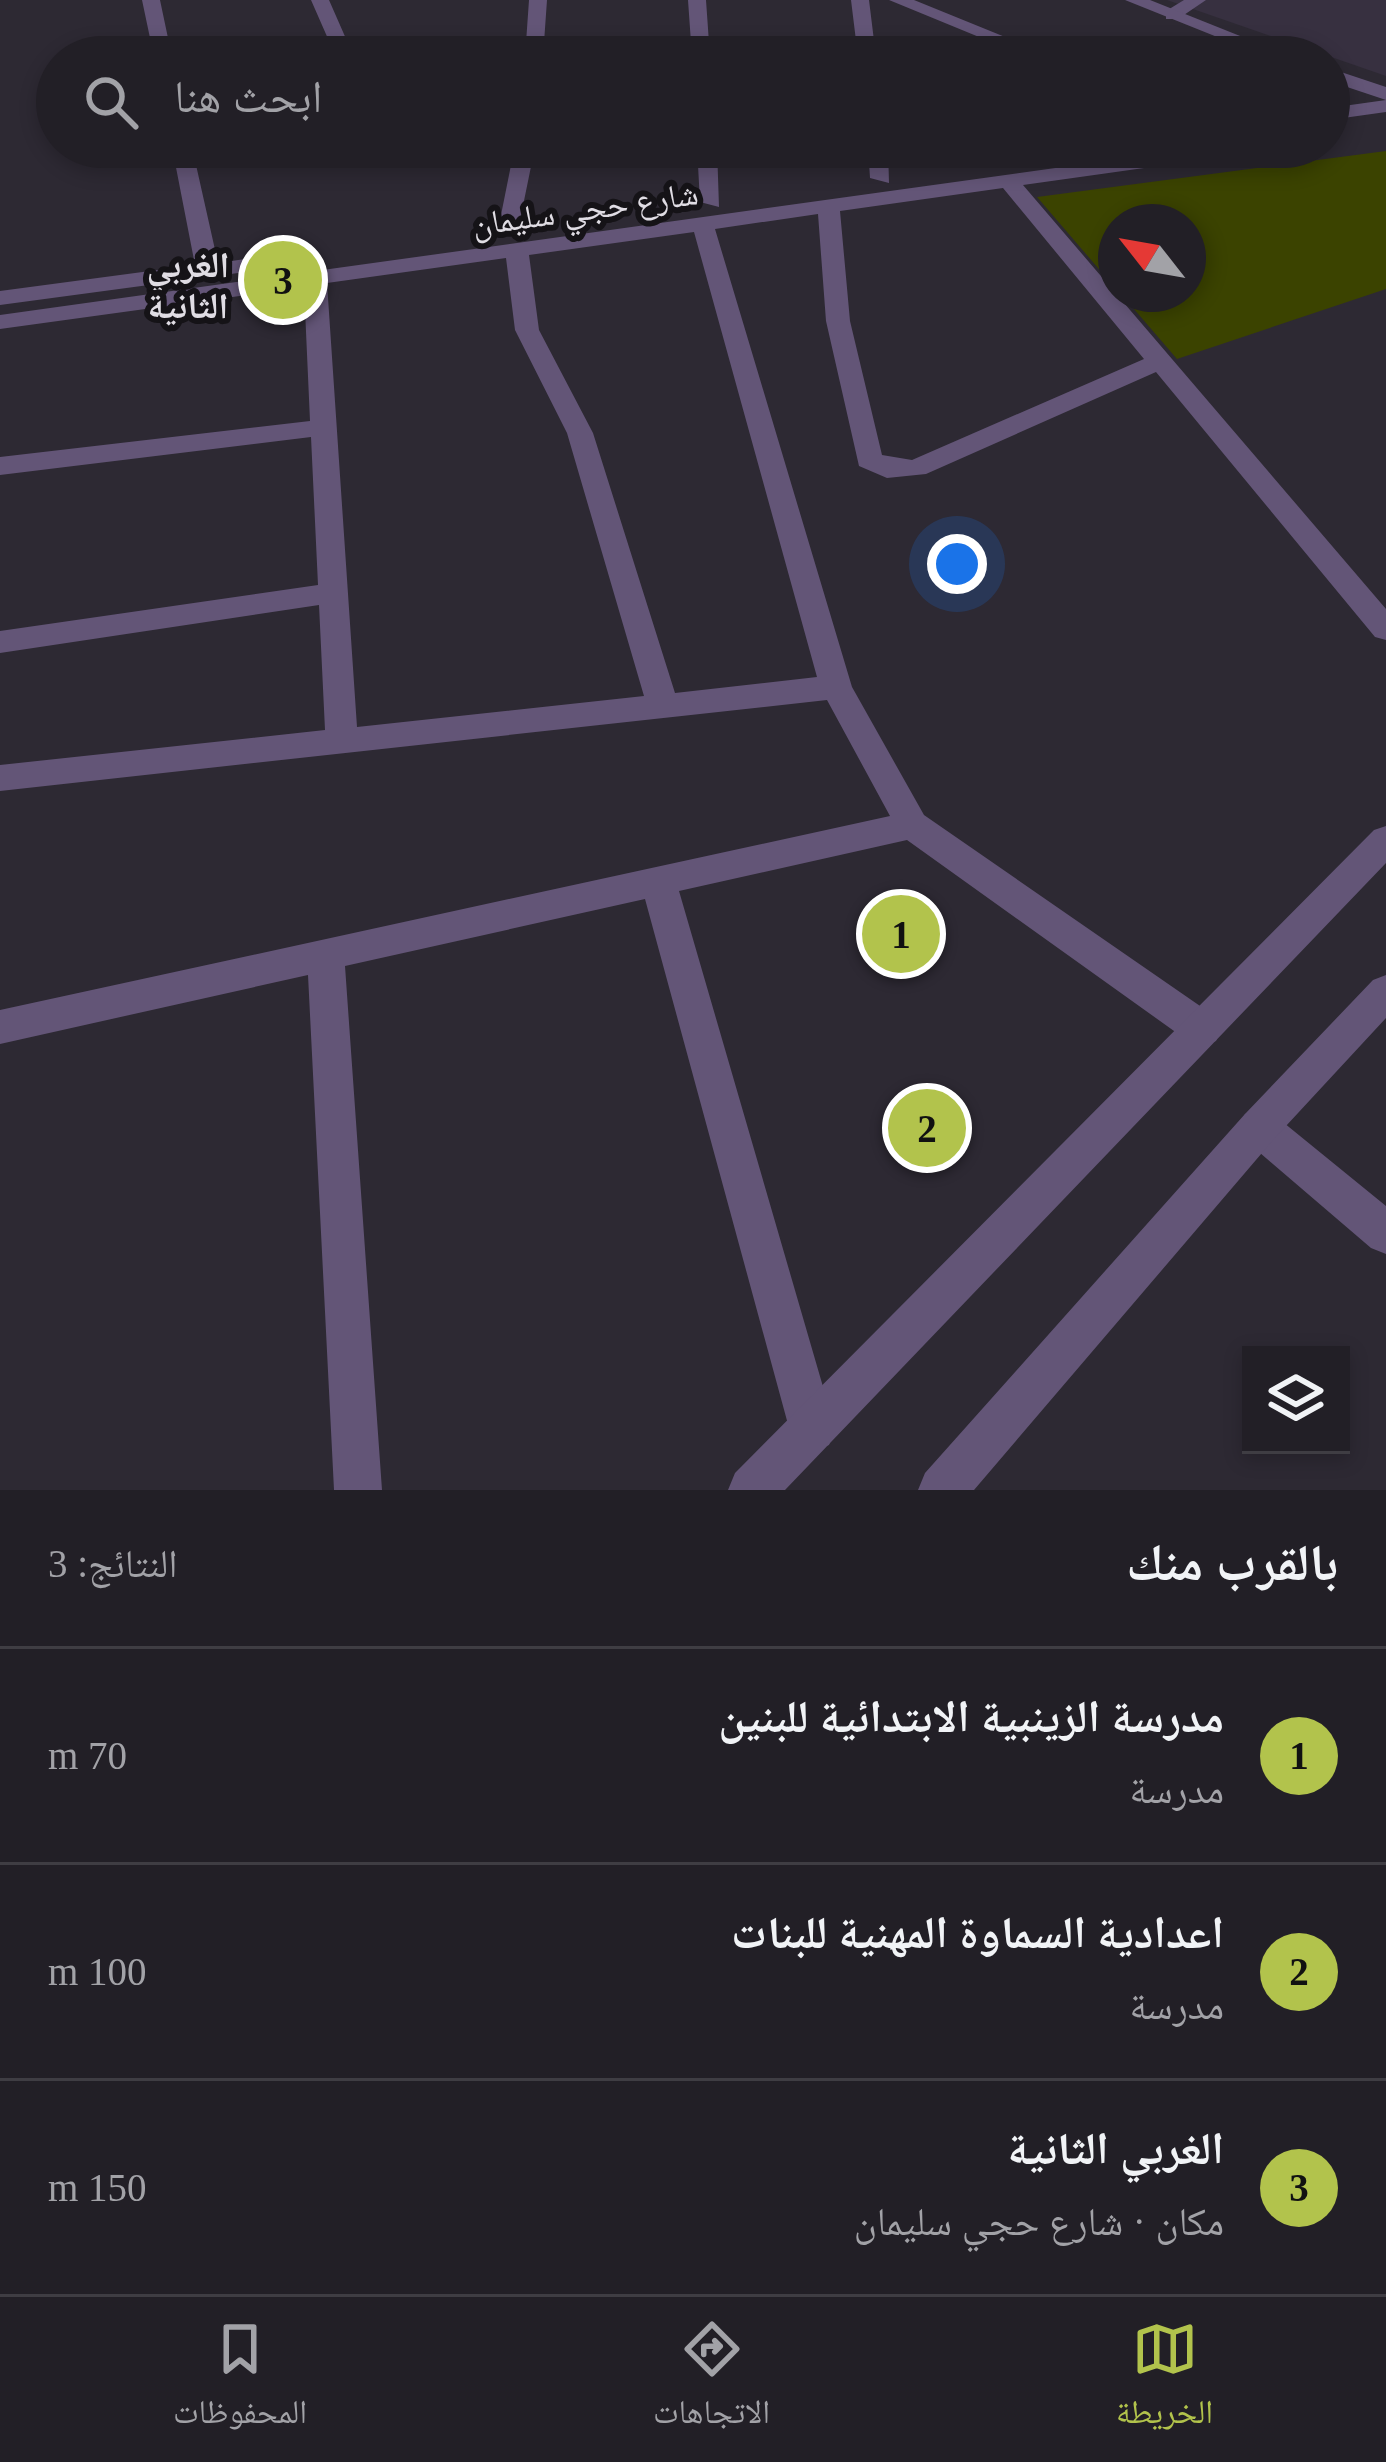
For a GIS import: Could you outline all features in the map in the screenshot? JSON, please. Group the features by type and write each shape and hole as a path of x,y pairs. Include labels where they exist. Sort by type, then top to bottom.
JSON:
{"street":[{"path":"151,0 159,36"},
{"path":"320,0 336,36"},
{"path":"535,36 538,0"},
{"path":"697,0 700,36"},
{"path":"860,0 864,36"},
{"path":"898,0 991,36"},
{"path":"1134,0 1228,36"},
{"path":"1172,15 1197,0"},
{"path":"1350,79 1380,87"},
{"path":"1350,111 1386,106"},
{"path":"1350,133 1386,129"},
{"path":"186,168 208,271"},
{"path":"522,168 513,241 526,330 580,433 664,706"},
{"path":"707,168 707,213 836,687 912,826 1202,1029"},
{"path":"880,168 881,178"},
{"name":"شارع حجي سليمان","path":"0,298 208,271 513,241 707,213 948,168"},
{"name":"شارع حجي سليمان","path":"707,213 829,207 1106,168"},
{"path":"1009,182 1386,629"},
{"path":"829,207 843,344 869,460 887,470 916,468 1160,362"},
{"name":"شارع حجي سليمان","path":"0,322 315,279 513,241"},
{"path":"315,279 342,741"},
{"path":"0,466 324,427"},
{"path":"0,642 332,593"},
{"path":"0,778 836,687"},
{"path":"0,1028 912,826"},
{"path":"752,1490 1386,840"},
{"path":"658,882 812,1428"},
{"path":"326,955 358,1490"},
{"path":"942,1490 1259,1127 1386,992"},
{"path":"1259,1127 1386,1233"}],"shaded area":[{"path":"1167,0 1386,0 1386,76 1350,64 1350,36 1271,36"}],"green space":[{"path":"1386,151 1386,289 1177,359 1137,312 1206,312 1206,204 1098,204 1098,268 1037,197 1257,168 1350,168 1350,156"}],"place":[{"name":"الغربي الثانية","path":"283,280"},
{"name":"مدرسة الزينبية الابتدائية للبنين","path":"901,934"},
{"name":"اعدادية السماوة المهنية للبنات","path":"927,1128"}],"district":[{"name":"الغربي الثانية","path":"188,284"}]}
